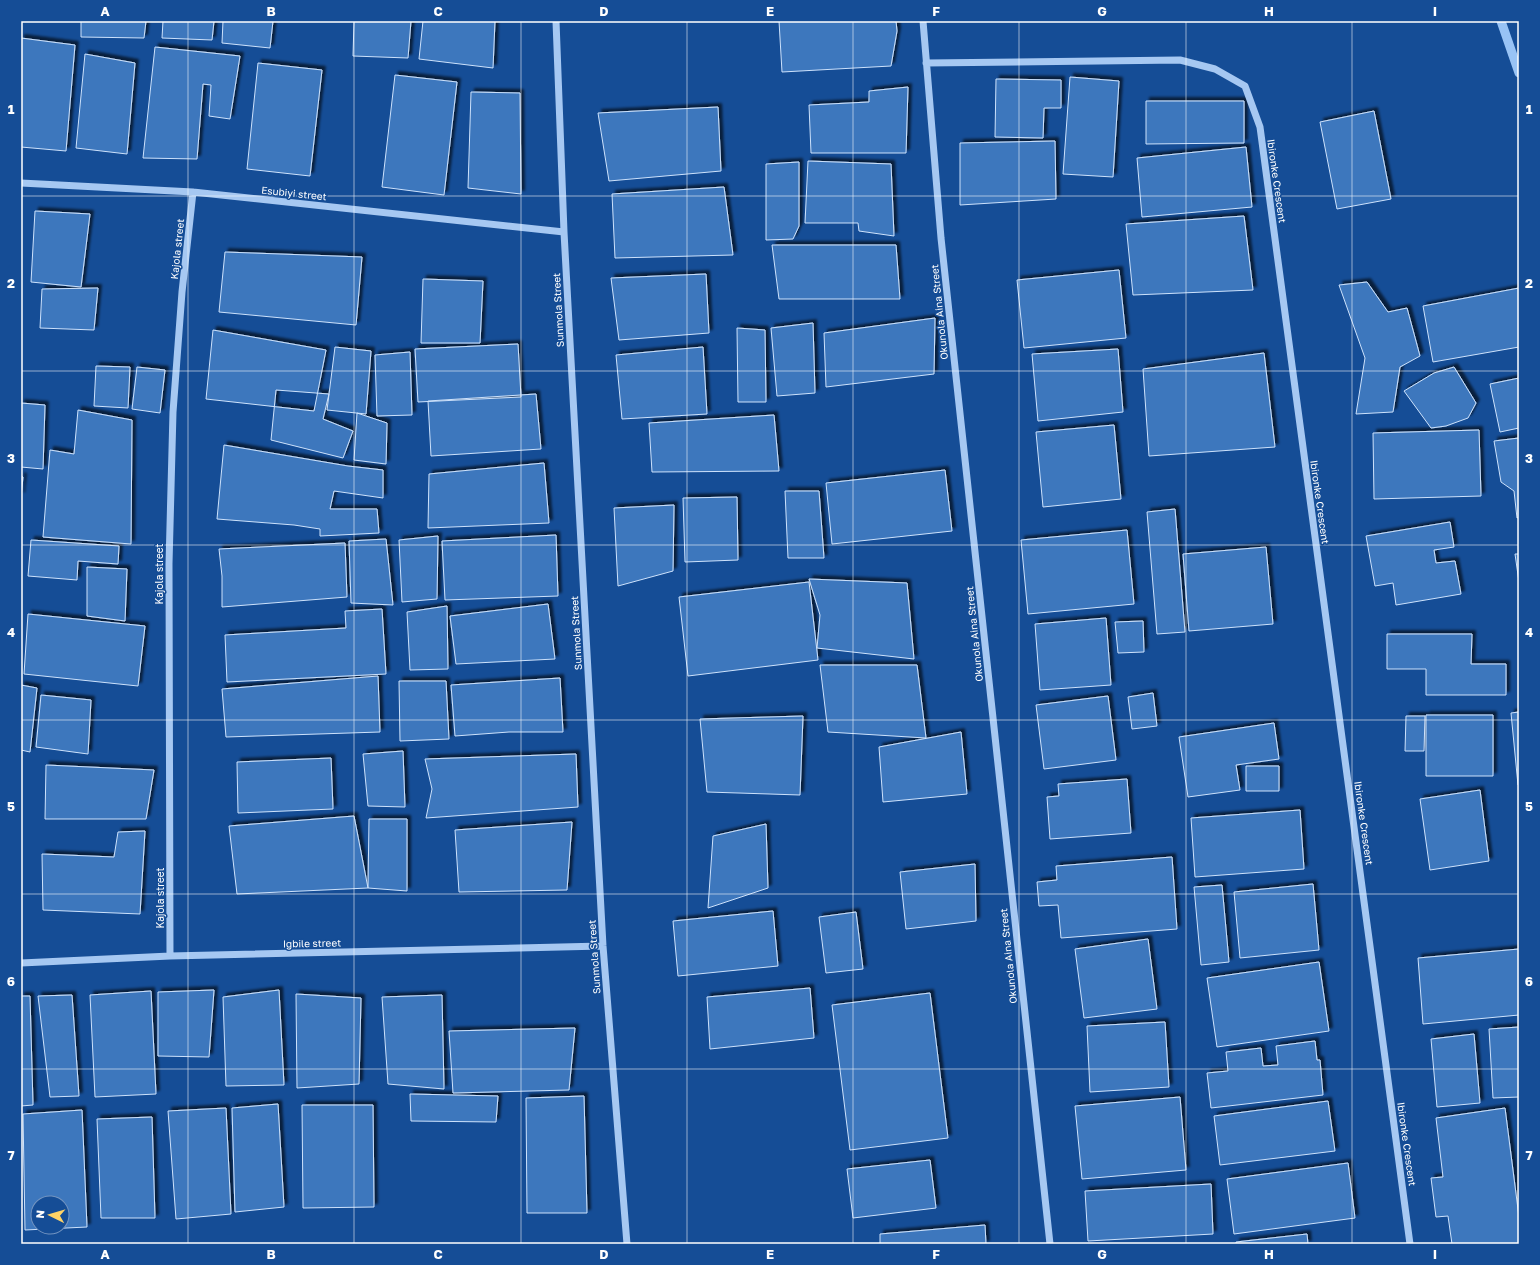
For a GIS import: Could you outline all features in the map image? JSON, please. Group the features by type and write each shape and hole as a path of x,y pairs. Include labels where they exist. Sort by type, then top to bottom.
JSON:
{"street":[{"name":"Sunmola Street","path":"556,21 564,232 603,946 627,1244"},
{"name":"Okunola Aina Street","path":"923,21 941,238 1050,1244"},
{"name":"Ibironke Crescent","path":"926,63 1180,60 1215,69 1245,86 1260,127 1410,1244"},
{"name":"Esubiyi street","path":"21,183 193,192 564,232"},
{"name":"Kajola street","path":"170,956 169,564 172,412 182,292 193,192"},
{"name":"Igbile street","path":"21,963 170,956 603,946"}],"building":[{"path":"81,21 146,21 144,38 81,37"},
{"path":"163,21 214,21 212,40 162,38"},
{"path":"223,21 273,21 270,48 222,43"},
{"path":"354,21 411,21 408,58 353,56"},
{"path":"423,21 495,21 493,68 419,59"},
{"path":"779,21 896,21 897,31 891,66 782,72"},
{"path":"21,38 75,45 66,151 21,147"},
{"path":"155,47 240,56 230,119 209,116 211,85 203,84 197,159 143,158"},
{"path":"85,54 135,63 127,154 76,148"},
{"path":"258,63 322,70 310,176 247,169"},
{"path":"395,75 457,82 444,195 382,187"},
{"path":"1070,77 1119,81 1113,177 1063,174"},
{"path":"996,79 1061,80 1061,108 1044,108 1043,138 995,137"},
{"path":"908,87 906,153 811,153 809,105 869,102 869,91"},
{"path":"471,92 520,93 521,194 468,188"},
{"path":"1146,101 1244,101 1244,143 1146,144"},
{"path":"718,107 721,171 609,181 598,113"},
{"path":"1374,111 1391,199 1337,209 1320,122"},
{"path":"1055,141 1056,199 960,205 960,143"},
{"path":"1246,147 1252,207 1142,217 1137,158"},
{"path":"808,161 891,164 894,236 859,231 858,223 805,223"},
{"path":"799,162 799,226 793,239 766,240 766,164"},
{"path":"724,187 733,255 615,258 612,194"},
{"path":"35,211 90,214 81,287 31,282"},
{"path":"1244,216 1253,290 1133,295 1126,224"},
{"path":"772,245 896,245 900,299 779,299"},
{"path":"225,252 362,257 356,325 219,312"},
{"path":"1119,270 1126,338 1024,348 1017,280"},
{"path":"706,274 709,333 619,340 611,278"},
{"path":"423,279 483,281 480,343 421,343"},
{"path":"1367,282 1388,312 1407,308 1420,356 1400,367 1393,412 1356,414 1365,358 1339,285"},
{"path":"98,288 94,330 40,328 42,289"},
{"path":"1519,288 1519,347 1433,362 1423,306"},
{"path":"935,318 934,374 826,387 824,333"},
{"path":"813,323 815,393 777,396 771,328"},
{"path":"737,328 765,330 766,402 738,402"},
{"path":"213,330 326,350 314,411 206,399"},
{"path":"518,344 521,397 418,402 415,349"},
{"path":"335,347 371,351 366,414 327,410"},
{"path":"703,347 707,414 622,419 616,355"},
{"path":"1118,349 1123,412 1038,421 1032,354"},
{"path":"410,352 412,415 377,416 375,355"},
{"path":"1264,353 1275,447 1149,456 1143,369"},
{"path":"96,366 130,367 128,408 94,406"},
{"path":"137,367 165,370 160,413 132,409"},
{"path":"1454,367 1476,403 1468,418 1446,426 1431,428 1404,391 1434,373"},
{"path":"1519,378 1519,428 1500,432 1490,384"},
{"path":"276,390 329,394 323,419 353,431 343,458 271,440"},
{"path":"536,394 541,449 431,456 428,401"},
{"path":"21,403 45,405 43,469 21,467"},
{"path":"78,410 132,420 131,544 43,537 50,450 74,454"},
{"path":"357,413 387,423 386,464 354,460"},
{"path":"774,415 779,471 652,472 649,423"},
{"path":"1114,425 1121,499 1043,507 1036,432"},
{"path":"1479,430 1481,496 1374,499 1373,433"},
{"path":"1519,438 1519,517 1517,518 1514,491 1501,482 1494,441"},
{"path":"224,445 348,466 383,470 383,498 334,491 330,509 377,509 379,533 320,536 320,529 294,525 217,519"},
{"path":"544,463 549,523 428,528 429,474"},
{"path":"945,470 952,531 832,544 826,483"},
{"path":"21,476 23,477 21,496"},
{"path":"785,491 819,491 824,558 788,558"},
{"path":"737,497 738,560 685,562 683,498"},
{"path":"674,505 673,571 618,586 614,508"},
{"path":"1175,509 1185,632 1157,634 1147,512"},
{"path":"1450,522 1454,547 1434,550 1436,563 1455,561 1461,594 1396,605 1393,583 1375,586 1366,536"},
{"path":"1127,530 1134,604 1028,614 1021,540"},
{"path":"556,535 558,596 445,600 442,541"},
{"path":"438,536 437,599 402,602 399,540"},
{"path":"386,539 393,605 351,603 349,541"},
{"path":"31,540 119,546 118,564 78,561 77,580 28,576"},
{"path":"345,543 347,597 222,607 222,576 219,549"},
{"path":"1266,547 1273,624 1189,631 1183,554"},
{"path":"1515,554 1519,554 1519,582"},
{"path":"87,567 127,569 125,621 87,616"},
{"path":"809,579 907,583 914,659 817,648 820,615"},
{"path":"809,582 818,660 688,676 679,597"},
{"path":"548,604 555,659 456,664 450,616"},
{"path":"447,606 448,669 410,670 407,612"},
{"path":"382,609 386,674 227,682 225,635 346,628 345,611"},
{"path":"28,614 145,626 138,686 24,674"},
{"path":"1106,618 1111,685 1040,690 1035,624"},
{"path":"1143,621 1144,652 1118,653 1115,622"},
{"path":"1387,634 1472,634 1471,664 1506,664 1506,695 1426,695 1426,669 1387,669"},
{"path":"820,665 917,665 926,738 828,732"},
{"path":"378,676 380,732 226,737 222,689"},
{"path":"560,678 563,732 509,732 455,736 451,685"},
{"path":"399,681 446,681 449,739 400,741"},
{"path":"21,685 37,688 30,752 21,750"},
{"path":"1153,693 1157,726 1132,729 1128,697"},
{"path":"41,695 91,700 88,754 36,747"},
{"path":"1108,696 1116,760 1044,769 1036,705"},
{"path":"1519,712 1519,785 1518,785 1511,713"},
{"path":"1426,715 1493,715 1493,776 1426,776"},
{"path":"803,716 800,795 707,792 700,719"},
{"path":"1406,716 1425,716 1424,751 1405,751"},
{"path":"1274,723 1279,759 1236,765 1240,790 1188,797 1179,737"},
{"path":"961,732 967,794 883,802 879,747"},
{"path":"403,751 405,807 368,806 363,754"},
{"path":"576,754 578,807 426,818 432,789 425,759"},
{"path":"331,758 333,809 238,813 237,762"},
{"path":"46,765 154,770 146,819 45,819"},
{"path":"1246,766 1279,766 1279,791 1246,791"},
{"path":"1127,779 1131,833 1050,839 1047,797 1059,796 1058,784"},
{"path":"1480,790 1489,861 1430,870 1420,799"},
{"path":"1300,810 1304,869 1195,877 1191,818"},
{"path":"354,816 368,888 237,894 229,826"},
{"path":"369,819 407,819 407,891 368,888"},
{"path":"572,822 567,890 459,892 455,830"},
{"path":"766,824 768,888 708,908 713,836"},
{"path":"145,831 140,914 43,910 42,854 114,857 118,832"},
{"path":"1172,857 1177,929 1061,938 1058,905 1039,906 1037,882 1057,880 1056,866"},
{"path":"975,864 976,921 906,929 900,872"},
{"path":"1313,884 1319,950 1240,958 1234,892"},
{"path":"1222,885 1229,962 1201,965 1194,887"},
{"path":"773,911 778,966 678,976 673,921"},
{"path":"856,912 863,969 826,973 819,917"},
{"path":"1148,939 1157,1009 1084,1018 1075,949"},
{"path":"1519,949 1519,1015 1423,1024 1418,958"},
{"path":"1319,962 1329,1031 1217,1047 1207,978"},
{"path":"810,988 814,1038 710,1049 707,997"},
{"path":"214,990 209,1057 158,1056 158,992"},
{"path":"279,990 284,1085 226,1086 223,997"},
{"path":"151,991 156,1094 95,1097 90,995"},
{"path":"930,993 948,1138 850,1150 832,1005"},
{"path":"296,994 361,998 359,1084 297,1088"},
{"path":"72,995 79,1096 50,1097 38,996"},
{"path":"442,995 444,1089 388,1084 382,997"},
{"path":"21,996 30,996 33,1105 21,1106"},
{"path":"1165,1022 1169,1087 1090,1092 1087,1026"},
{"path":"1519,1027 1519,1097 1493,1098 1489,1029"},
{"path":"575,1028 569,1090 453,1093 449,1031"},
{"path":"1474,1034 1480,1103 1437,1107 1431,1039"},
{"path":"1315,1041 1317,1060 1320,1060 1323,1095 1211,1108 1207,1073 1228,1071 1226,1052 1261,1048 1263,1066 1278,1065 1276,1046"},
{"path":"410,1094 498,1096 496,1122 411,1121"},
{"path":"584,1096 587,1213 527,1213 526,1098"},
{"path":"1180,1097 1186,1170 1082,1179 1075,1106"},
{"path":"1328,1101 1335,1151 1220,1165 1214,1116"},
{"path":"278,1104 284,1207 235,1212 232,1108"},
{"path":"302,1105 373,1105 374,1207 303,1208"},
{"path":"226,1108 231,1214 176,1219 168,1111"},
{"path":"1505,1108 1519,1217 1519,1244 1452,1244 1448,1216 1436,1217 1431,1178 1443,1177 1436,1118"},
{"path":"82,1110 87,1227 70,1228 70,1195 30,1195 30,1230 25,1230 23,1114"},
{"path":"152,1117 155,1218 101,1218 97,1119"},
{"path":"930,1160 936,1208 853,1218 847,1169"},
{"path":"1348,1163 1355,1218 1234,1234 1227,1179"},
{"path":"1211,1184 1213,1234 1088,1241 1085,1191"},
{"path":"985,1225 986,1244 880,1244 880,1234"},
{"path":"1307,1234 1308,1244 1236,1244 1236,1242"}],"waterway":[{"path":"1501,21 1519,73"}]}
